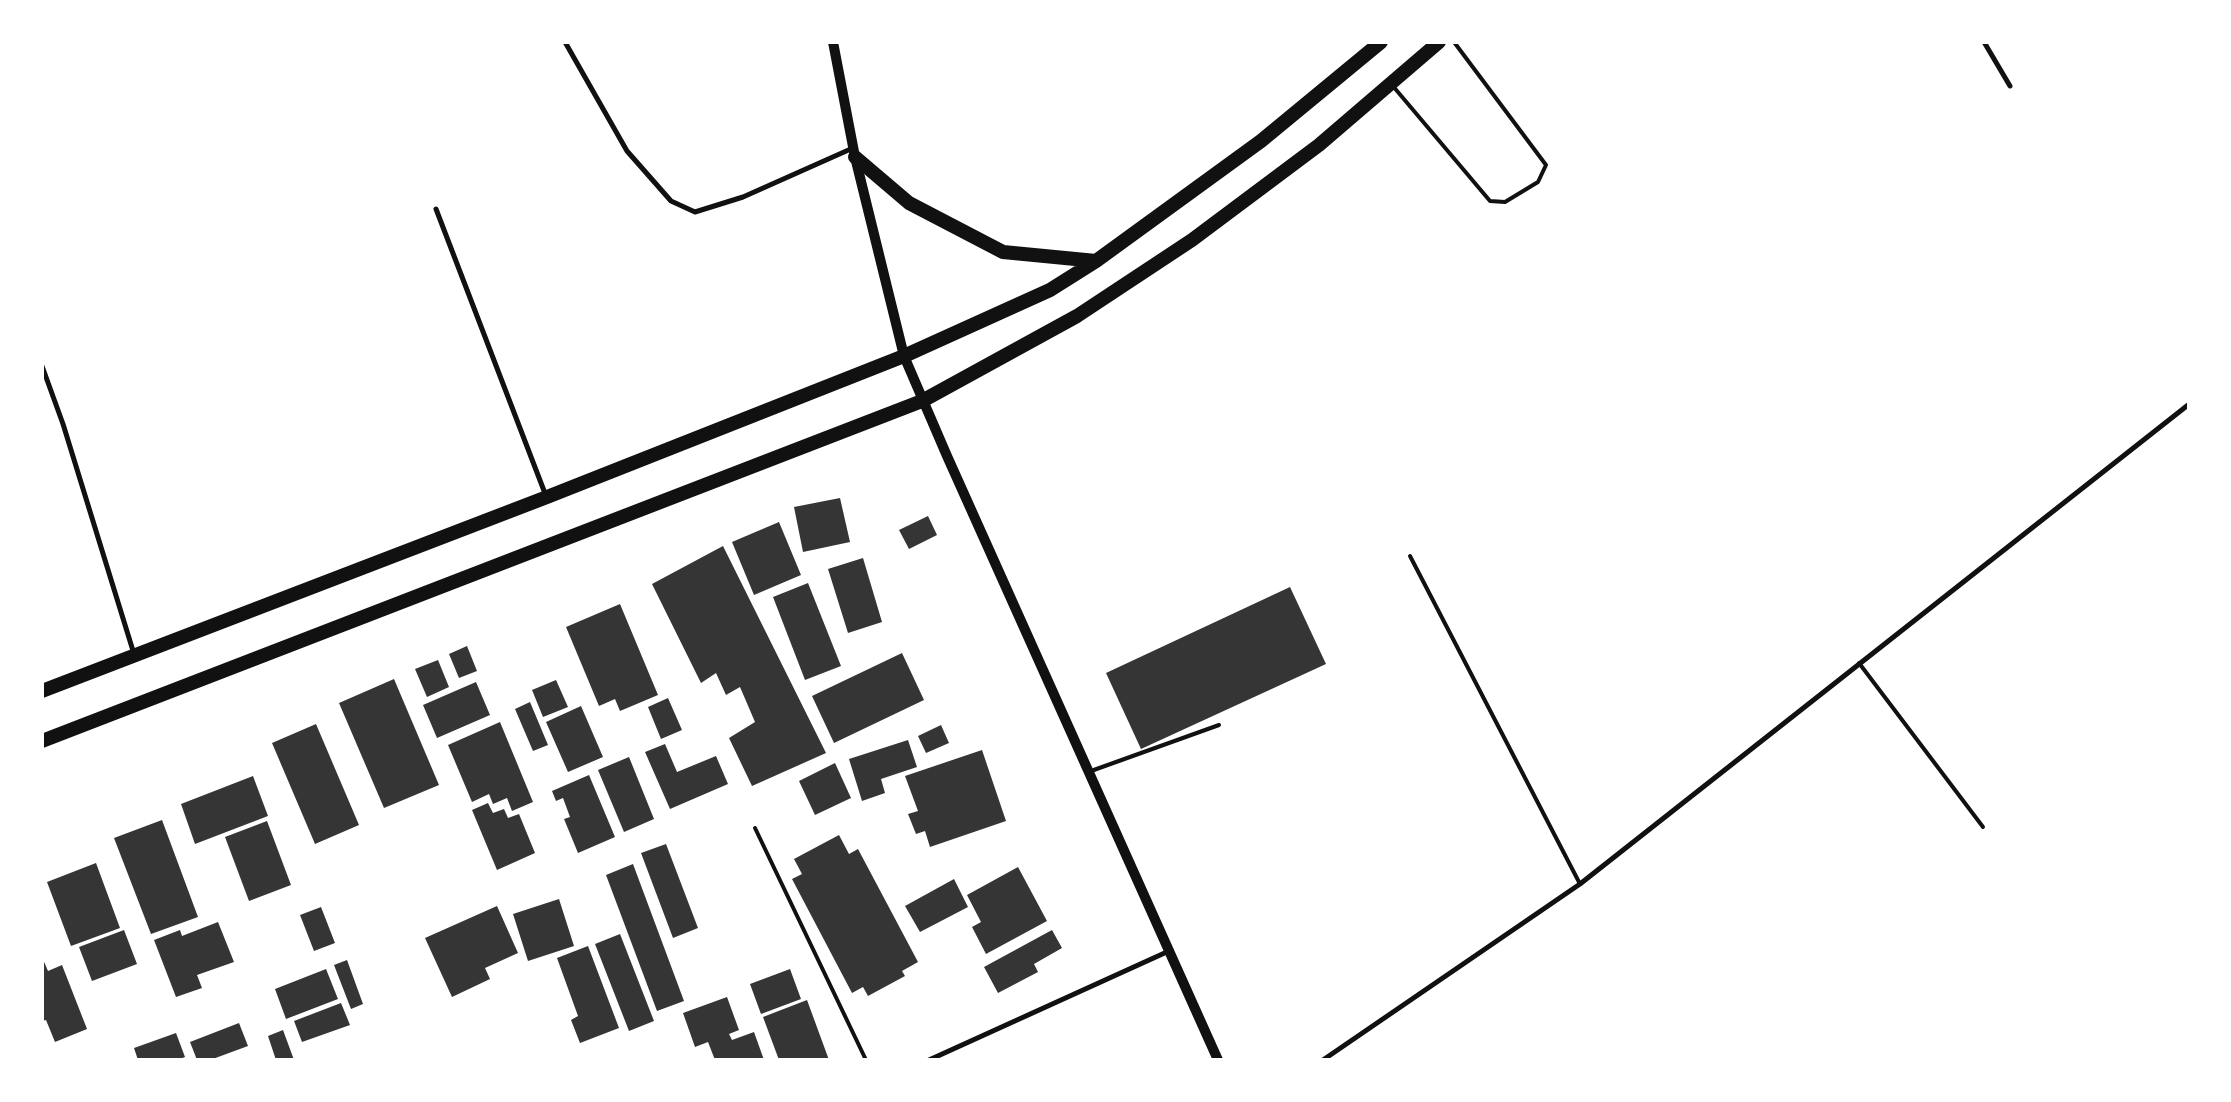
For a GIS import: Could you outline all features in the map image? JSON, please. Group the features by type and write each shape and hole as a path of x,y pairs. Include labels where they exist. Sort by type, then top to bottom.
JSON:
{"highway":[{"path":"42,691 547,497 904,356 1050,290 1096,260 1261,141 1381,42"},
{"path":"42,741 922,401 1077,316 1192,240 1318,144 1439,42"},
{"path":"854,152 909,203 1003,252 1096,260"}],"main road":[{"path":"833,42 854,152 904,356 922,401 1218,1060"}],"street":[{"path":"565,42 628,151 670,201 695,212 743,197 854,152"},
{"path":"1984,42 2010,86"},
{"path":"436,209 547,497"},
{"path":"42,366 63,424 134,655"},
{"path":"1323,1060 1580,884 2188,405"},
{"path":"929,1060 942,1057 1169,951"}],"lane":[{"path":"1391,84 1490,201 1505,202 1538,182 1546,165 1454,42"},
{"path":"1410,556 1580,884"},
{"path":"1859,664 1984,827"},
{"path":"1088,772 1219,725"},
{"path":"755,828 866,1060"}],"building":[{"path":"840,498 850,542 803,552 794,507"},
{"path":"928,516 937,535 909,549 899,530"},
{"path":"779,522 801,575 754,595 732,542"},
{"path":"723,546 826,753 752,786 729,738 755,722 740,687 726,695 716,673 701,683 652,584"},
{"path":"863,558 882,622 848,633 828,569"},
{"path":"808,583 841,666 805,680 773,597"},
{"path":"1290,587 1326,664 1141,749 1106,673"},
{"path":"620,604 658,695 620,711 615,699 599,706 566,627"},
{"path":"467,646 477,671 459,678 449,654"},
{"path":"902,653 924,700 834,743 812,696"},
{"path":"438,660 449,687 427,697 415,669"},
{"path":"394,679 439,785 384,808 339,703"},
{"path":"556,680 568,707 543,717 532,690"},
{"path":"476,682 490,715 437,738 423,705"},
{"path":"668,698 682,730 661,739 648,707"},
{"path":"530,702 548,745 533,751 515,709"},
{"path":"581,706 603,757 568,772 546,722"},
{"path":"500,722 533,802 512,811 507,798 493,804 489,794 472,802 448,745"},
{"path":"316,724 359,825 315,844 272,743"},
{"path":"941,725 949,743 926,753 918,736"},
{"path":"908,740 917,767 881,779 885,793 862,801 849,759"},
{"path":"665,744 677,772 716,756 728,784 670,809 645,752"},
{"path":"982,750 1006,821 930,847 925,831 916,834 908,814 918,811 905,776"},
{"path":"629,757 654,819 624,832 598,770"},
{"path":"835,763 851,798 815,815 799,781"},
{"path":"589,775 615,837 578,853 564,819 570,817 563,798 556,801 552,791"},
{"path":"253,776 268,816 195,844 181,804"},
{"path":"488,803 493,813 504,809 508,818 519,814 535,853 497,870 472,810"},
{"path":"162,820 198,917 151,934 114,838"},
{"path":"267,821 291,885 249,901 225,837"},
{"path":"839,835 849,854 858,849 918,962 902,971 905,976 868,996 863,987 852,993 792,879 802,874 794,859"},
{"path":"666,844 698,928 673,938 641,853"},
{"path":"96,863 120,928 71,946 47,882"},
{"path":"633,864 684,1001 657,1011 606,875"},
{"path":"1018,867 1047,921 986,954 972,927 981,922 967,895"},
{"path":"954,879 968,907 920,932 905,906"},
{"path":"559,899 574,946 528,961 513,914"},
{"path":"497,906 518,953 485,968 490,979 452,997 425,938"},
{"path":"321,907 335,943 314,951 300,915"},
{"path":"218,922 234,962 197,975 202,988 176,997 154,940 180,930 182,936"},
{"path":"124,930 137,964 92,981 79,947"},
{"path":"1052,930 1062,948 1034,964 1038,972 998,993 984,967"},
{"path":"620,934 654,1021 629,1031 595,944"},
{"path":"588,946 619,1028 580,1043 571,1020 578,1016 557,958"},
{"path":"42,957 48,971 62,965 87,1029 55,1042 46,1020 42,1021"},
{"path":"347,960 363,1004 351,1009 334,965"},
{"path":"326,969 338,999 286,1019 275,989"},
{"path":"790,969 801,999 761,1014 750,984"},
{"path":"727,997 739,1030 729,1034 732,1040 754,1032 764,1060 715,1060 708,1042 695,1047 683,1013"},
{"path":"807,1000 829,1060 779,1060 763,1017"},
{"path":"341,1003 350,1025 302,1042 294,1021"},
{"path":"239,1023 248,1046 210,1060 197,1060 190,1042"},
{"path":"283,1030 294,1060 276,1060 268,1036"},
{"path":"176,1033 185,1057 177,1060 138,1060 134,1048"}]}
